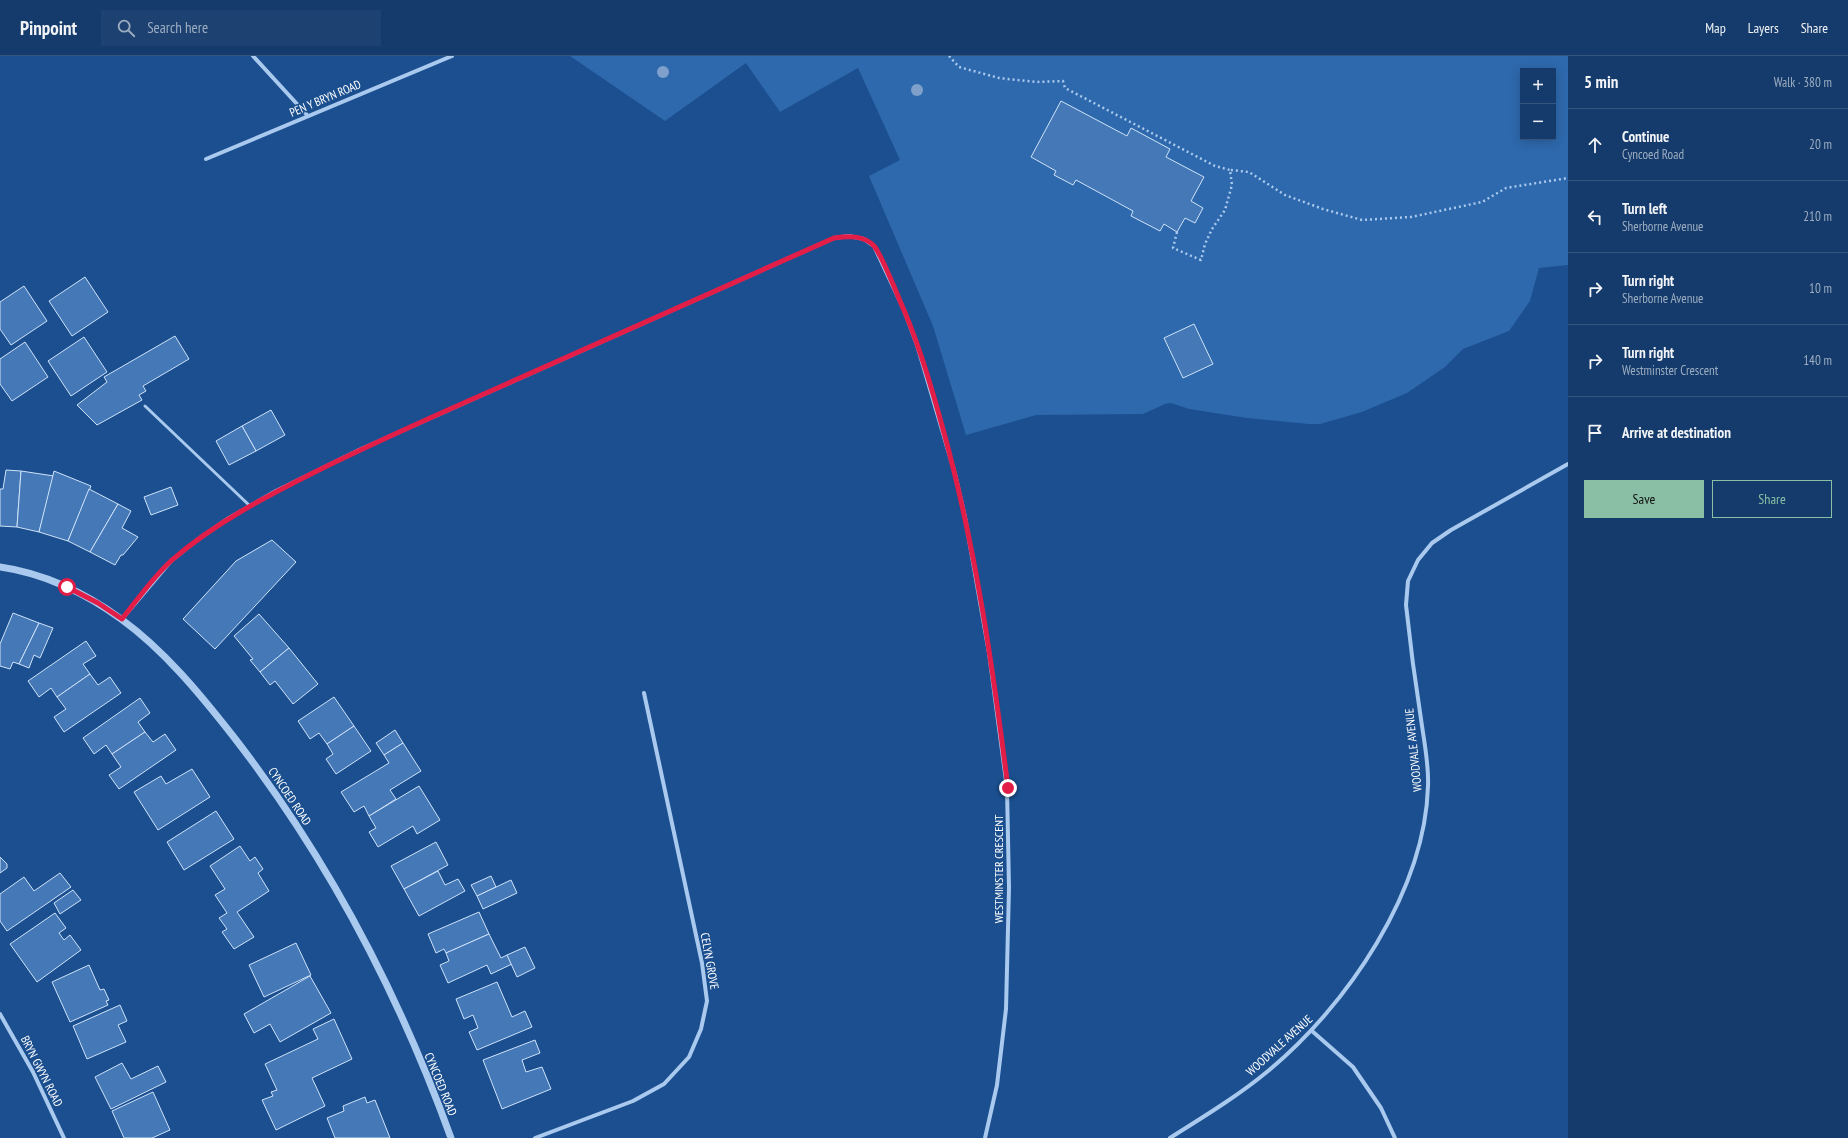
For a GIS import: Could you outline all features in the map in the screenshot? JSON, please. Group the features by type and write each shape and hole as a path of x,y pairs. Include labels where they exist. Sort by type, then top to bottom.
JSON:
{"street":[{"path":"253,56 308,116"},
{"name":"PEN Y BRYN ROAD","path":"206,159 452,56"},
{"name":"WESTMINSTER CRESCENT","path":"250,506 276,491 366,446 834,238 850,236 864,239 874,246 904,310 918,345 938,410 965,516 999,714 1008,788 1009,888 1006,1009 997,1085 985,1138"},
{"name":"WOODVALE AVENUE","path":"1170,1138 1222,1105 1268,1072 1312,1031 1345,990 1396,907 1418,851 1426,816 1428,784 1406,605 1408,581 1418,560 1432,543 1451,530 1568,464"},
{"path":"122,619 154,579 171,561 197,540 250,506"},
{"name":"CYNCOED ROAD","path":"0,567 35,574 67,587 98,603 122,619 174,667 209,705 264,777 316,856 379,968 426,1075 450,1138"},
{"name":"CELYN GROVE","path":"535,1138 633,1102 664,1084 689,1057 701,1029 707,1000 702,963 644,693"},
{"name":"BRYN GWYN ROAD","path":"0,1014 33,1072 64,1138"},
{"path":"1312,1031 1353,1066 1381,1108 1395,1138"}],"lane":[{"path":"145,406 250,506"}],"path":[{"path":"948,56 959,67 999,78 1036,82 1063,81 1065,88 1215,166 1230,170 1249,172 1285,195 1323,209 1362,220 1411,217 1482,202 1506,188 1568,178"},
{"path":"1177,232 1173,248 1201,260 1205,244 1212,229 1225,210 1232,184 1230,170"}],"shaded area":[{"path":"570,56 1568,56 1568,265 1539,268 1530,301 1509,331 1463,349 1445,367 1407,393 1362,412 1320,424 1247,418 1189,409 1171,403 1165,404 1143,414 1036,415 966,435 933,326 869,176 900,160 858,68 780,112 746,63 665,121"}],"building":[{"path":"1061,101 1127,136 1131,128 1170,149 1166,157 1204,177 1191,201 1203,208 1195,223 1185,218 1177,232 1164,224 1160,231 1131,216 1133,211 1076,180 1073,185 1054,175 1056,171 1031,157"},
{"path":"85,277 108,312 72,336 49,301"},
{"path":"24,286 47,321 11,345 0,329 0,302"},
{"path":"1194,324 1213,364 1183,378 1164,338"},
{"path":"175,336 189,359 143,386 146,391 139,395 142,400 97,425 77,405 107,382 104,377"},
{"path":"84,337 107,372 71,396 48,361"},
{"path":"25,342 48,377 12,401 0,384 0,359"},
{"path":"271,410 285,435 256,451 242,426"},
{"path":"242,426 256,451 229,465 216,441"},
{"path":"6,470 21,471 17,527 0,526 0,489 3,489"},
{"path":"21,471 54,476 39,532 17,527"},
{"path":"54,471 91,486 68,541 39,532"},
{"path":"171,487 178,505 151,515 144,497"},
{"path":"89,489 118,504 90,552 68,541"},
{"path":"118,504 131,511 122,528 138,537 123,555 121,555 115,565 90,552"},
{"path":"272,540 296,562 215,649 183,619 236,561"},
{"path":"13,613 39,623 19,664 13,662 10,669 0,666 0,644"},
{"path":"259,614 289,648 260,672 250,660 253,659 234,636"},
{"path":"39,623 53,628 40,658 34,655 29,668 19,664"},
{"path":"86,641 96,656 83,664 90,674 57,697 51,688 39,697 28,681"},
{"path":"289,648 318,684 293,704 275,681 270,685 260,672"},
{"path":"90,674 98,685 110,677 121,693 64,732 54,717 66,709 57,697"},
{"path":"334,697 354,726 327,744 319,733 310,739 298,721"},
{"path":"140,698 150,713 138,722 145,732 112,754 106,745 94,754 83,738"},
{"path":"354,726 371,751 336,774 326,759 333,754 327,744"},
{"path":"395,730 403,743 384,755 376,743"},
{"path":"145,732 153,742 165,734 176,750 119,789 109,775 121,767 112,754"},
{"path":"403,743 421,771 390,790 396,799 369,816 364,806 354,812 341,792 389,763 384,755"},
{"path":"192,769 210,797 158,830 134,792 161,776 166,784"},
{"path":"419,786 440,820 417,834 413,826 378,847 369,832 376,828 369,816"},
{"path":"216,811 234,839 184,870 167,842"},
{"path":"436,842 448,865 404,889 391,866"},
{"path":"240,846 250,861 255,857 263,869 258,873 269,891 237,912 254,937 234,949 222,932 227,929 219,918 227,913 215,895 225,889 210,866"},
{"path":"0,857 7,864 7,868 0,873"},
{"path":"438,871 445,885 458,879 465,891 419,916 404,889"},
{"path":"60,873 71,887 7,931 0,921 0,894 24,877 34,891"},
{"path":"491,876 496,887 477,896 471,885"},
{"path":"511,880 517,893 483,909 477,896"},
{"path":"73,890 81,900 60,914 54,903"},
{"path":"479,912 489,934 446,953 444,949 436,953 428,934"},
{"path":"55,913 66,928 59,933 64,940 70,935 81,950 37,982 10,944"},
{"path":"489,934 501,958 507,955 512,964 491,974 487,965 448,983 440,965 449,961 446,953"},
{"path":"296,943 311,975 264,997 249,965"},
{"path":"525,947 535,968 517,977 507,955"},
{"path":"89,965 100,990 104,989 109,1000 106,1001 108,1005 70,1022 52,982"},
{"path":"310,976 331,1013 280,1042 270,1024 254,1033 244,1014"},
{"path":"497,982 512,1017 525,1011 532,1027 477,1050 469,1032 478,1028 473,1015 464,1019 456,999"},
{"path":"120,1005 127,1021 118,1025 126,1042 87,1059 73,1026"},
{"path":"334,1019 352,1059 312,1078 325,1106 276,1130 262,1100 273,1096 271,1092 277,1090 265,1064 318,1039 313,1029"},
{"path":"535,1040 540,1053 522,1060 526,1072 542,1067 551,1089 502,1109 483,1060"},
{"path":"122,1063 131,1079 158,1066 166,1082 111,1109 95,1077"},
{"path":"153,1092 170,1130 152,1138 124,1138 112,1111"},
{"path":"365,1097 367,1103 375,1100 390,1138 335,1138 327,1118 344,1111 343,1106"}],"route":[{"path":"67,587 98,603 122,619 154,579 171,561 197,540 229,518 276,491 359,450 834,238 850,236 864,239 874,246 904,310 918,345 938,410 965,516 999,714 1008,788"}]}
